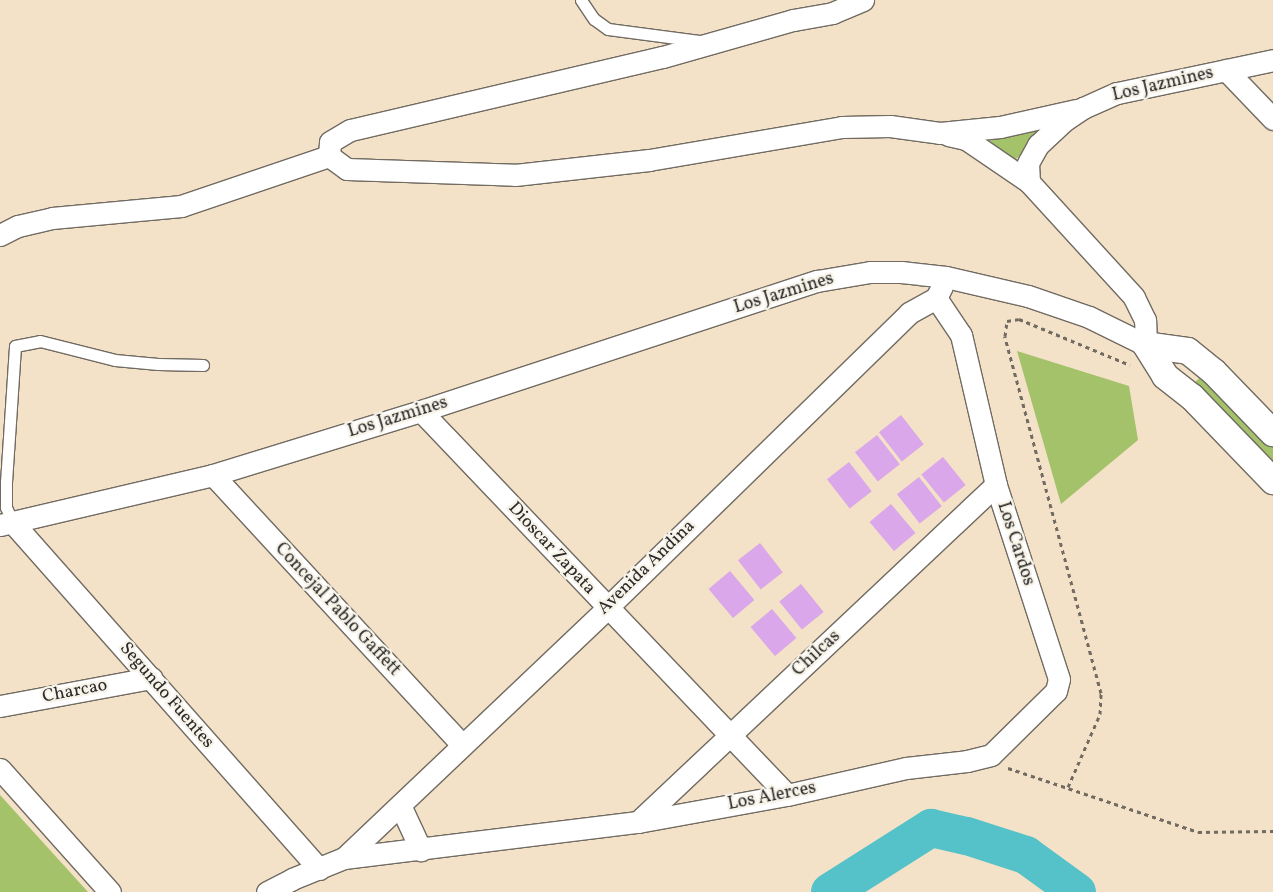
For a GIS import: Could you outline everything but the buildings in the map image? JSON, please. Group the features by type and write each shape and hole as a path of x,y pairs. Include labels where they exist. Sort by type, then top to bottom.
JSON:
{"street":[{"path":"329,156 330,142 350,130 653,59 792,20 834,12 863,0"},
{"name":"Los Jazmines","path":"1029,182 1028,163 1038,145 1065,120 1083,108 1117,93 1273,60"},
{"path":"1226,70 1273,119"},
{"path":"940,133 1000,127 1083,108"},
{"path":"329,156 347,169 515,175 649,160 842,127 890,126 940,133 966,139 1029,182 1134,297 1145,320 1142,357"},
{"path":"0,235 18,226 52,218 181,206 329,156"},
{"name":"Los Jazmines","path":"6,524 213,475 421,411 817,281 870,272 901,272 946,277 1028,296 1089,317 1142,357"},
{"path":"936,298 946,277"},
{"name":"Los Cardos","path":"936,298 961,335 996,485 1059,679 1056,691 991,755 977,758"},
{"name":"Avenida Andina","path":"344,858 607,608 909,313 936,298"},
{"path":"1142,357 1188,351 1214,372 1273,433"},
{"path":"1142,357 1192,397 1273,481"},
{"name":"Dioscar Zapata","path":"421,411 787,795"},
{"name":"Concejal Pablo Gaffett","path":"213,475 462,745"},
{"name":"Chilcas","path":"638,822 996,485"},
{"name":"Segundo Fuentes","path":"6,524 151,678 319,869"},
{"name":"Charcao","path":"0,706 151,678"},
{"name":"Los Alerces","path":"267,892 292,879 344,858 638,822 787,795 906,768 977,758"},
{"path":"0,770 110,892"},
{"path":"400,805 421,850"}],"lane":[{"path":"581,0 594,19 608,29 713,42"},
{"path":"6,524 6,482 15,346 40,341 115,360 158,364 203,365"}],"path":[{"path":"1068,787 1100,714 1101,692 1005,336 1008,321 1019,319 1142,357"},
{"path":"977,758 1198,832 1273,831"}],"green space":[{"path":"1057,118 1011,164 986,136"},
{"path":"1017,351 1129,386 1138,440 1061,504"},
{"path":"1205,373 1273,446 1273,465 1195,382"},
{"path":"0,795 88,892 0,892"}],"waterway":[{"path":"830,892 931,828 967,836 1026,855 1077,892"}]}
